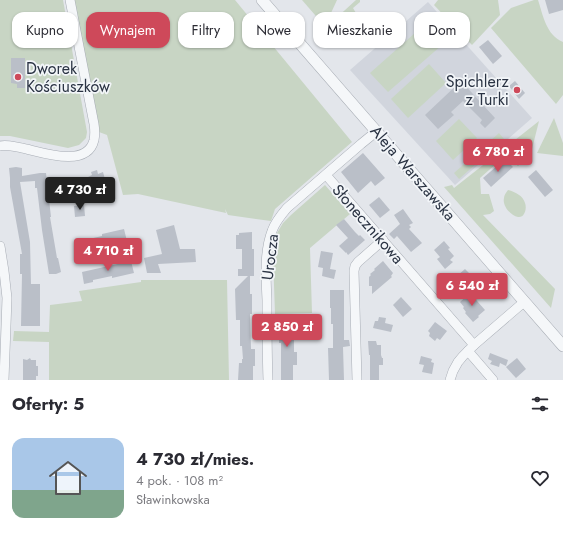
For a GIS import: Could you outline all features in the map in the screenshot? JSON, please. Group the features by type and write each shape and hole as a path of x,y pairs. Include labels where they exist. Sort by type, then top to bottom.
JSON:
{"street":[{"path":"0,146 9,145 56,156 73,157 88,152 93,144 95,135 94,124 70,0"},
{"name":"Aleja Warszawska","path":"262,0 563,346"},
{"name":"Urocza","path":"268,380 266,272 271,231 275,223 284,212 377,131"},
{"name":"Słonecznikowa","path":"326,175 471,348 493,380"},
{"path":"357,380 354,271 358,262 382,240"},
{"path":"0,246 7,298 4,380"},
{"path":"450,380 458,362 471,348 524,302"}],"shaded area":[{"path":"428,2 437,12 417,12"},
{"path":"414,14 414,48 469,48 532,118 455,185 350,70 375,48 406,48 406,21"}],"green space":[{"path":"0,0 63,0 65,12 12,12 12,48 72,48 87,132 86,138 79,145 68,148 10,136 0,136"},
{"path":"73,0 235,0 245,12 242,12 242,48 275,48 352,142 275,209 271,221 228,215 225,209 226,213 138,194 123,195 107,135 99,132 78,25 78,12 75,12"},
{"path":"302,0 337,0 331,12 313,13"},
{"path":"356,0 360,0 360,2 353,8 355,12 343,12"},
{"path":"438,0 498,0 500,15 472,45 470,43 470,12 441,12 434,5"},
{"path":"538,0 549,30 557,39 563,42 563,95 556,104 491,28 511,8"},
{"path":"414,34 414,48 439,48 388,92 370,73 398,48 406,48 406,41"},
{"path":"429,64 446,83 408,118 391,99"},
{"path":"554,118 563,143 563,156 537,153"},
{"path":"459,119 477,138 453,160 436,141"},
{"path":"539,121 531,153 518,166 506,155 480,178 481,194 489,194 494,211 490,214 483,215 555,289 551,308 444,187 452,185 454,188"},
{"path":"499,133 504,139 459,179 454,173"},
{"path":"325,185 350,214 310,248 312,313 275,314 273,256 277,233 283,223 291,215"},
{"path":"508,190 523,198 526,205 526,210 520,217 510,213 504,204 504,197"},
{"path":"141,280 227,280 229,380 49,380 49,342 13,341 14,331 49,332 50,305 82,301 79,291 141,282"}],"building":[{"path":"545,0 563,0 563,10 549,14"},
{"path":"488,40 502,56 493,64 479,47"},
{"name":"Dworek Kościuszków","path":"11,58 25,58 25,88 17,88 17,84 11,83"},
{"path":"461,81 495,118 485,128 480,123 482,120 463,101 451,112 454,115 438,129 425,115"},
{"name":"Spichlerz z Turki","path":"515,81 525,93 519,99 509,86"},
{"path":"363,153 385,178 375,186 371,181 358,193 341,172"},
{"path":"505,159 513,167 491,187 483,178"},
{"path":"9,168 22,168 22,176 46,173 50,217 61,272 49,274 35,181 20,182 30,242 31,284 40,284 40,326 21,326 22,274 20,274 20,254 22,254 10,187"},
{"path":"97,170 98,174 103,172 106,183 90,187 88,177 92,175 91,172"},
{"path":"536,170 553,190 545,197 528,177"},
{"path":"379,197 390,210 380,218 369,205"},
{"path":"84,205 85,216 75,217 74,206"},
{"path":"403,209 413,223 409,225 411,227 409,229 422,243 411,252 397,236 394,239 389,234 400,224 394,215"},
{"path":"344,219 359,236 360,235 365,240 348,255 339,246 348,238 336,225"},
{"path":"174,225 180,249 195,249 196,262 158,264 161,273 147,273 144,258 162,254 156,230"},
{"path":"124,229 127,241 76,251 74,241 102,236 102,234"},
{"path":"252,232 252,249 254,249 254,276 250,276 252,314 250,314 251,349 255,349 255,366 253,366 253,380 238,380 239,363 242,363 243,359 242,346 240,346 240,320 236,320 235,289 248,276 238,276 238,269 242,269 242,249 236,249 236,235 239,235 239,233"},
{"path":"444,241 454,256 450,260 453,262 445,269 437,259 440,257 434,250"},
{"path":"321,251 333,253 330,269 336,270 334,279 322,276 323,268 318,267"},
{"path":"131,261 134,273 112,278 112,276 93,280 93,282 84,284 82,272"},
{"path":"383,261 393,273 391,276 392,277 372,294 372,286 369,286 370,274"},
{"path":"465,269 473,277 465,284 463,281 447,295 438,286 446,279 450,282"},
{"path":"330,290 344,290 344,340 349,340 350,346 343,347 344,380 329,380 328,348 333,348 333,324 331,324"},
{"path":"470,293 485,310 473,322 465,313 464,307 460,302"},
{"path":"401,297 412,309 403,317 393,305"},
{"path":"379,317 386,318 385,323 393,325 391,332 373,328 375,321 378,321"},
{"path":"279,319 294,319 294,352 297,352 297,365 293,365 293,380 281,380 281,343 279,343"},
{"path":"435,322 447,331 440,340 437,338 435,341 429,336 430,333 428,331"},
{"path":"368,341 376,341 377,345 381,345 383,365 379,365 379,380 370,380 370,355"},
{"path":"490,353 508,360 506,366 500,363 499,367 490,364 492,361 488,359"},
{"path":"421,356 432,359 431,362 434,363 432,374 422,372 424,365 419,364"},
{"path":"30,358 31,360 36,360 36,366 38,366 38,376 36,376 36,380 23,380 23,359 27,360"},
{"path":"517,358 526,369 516,378 506,367"}],"place":[{"name":"Dworek Kościuszków","path":"18,77"},
{"name":"Spichlerz z Turki","path":"517,90"}]}
